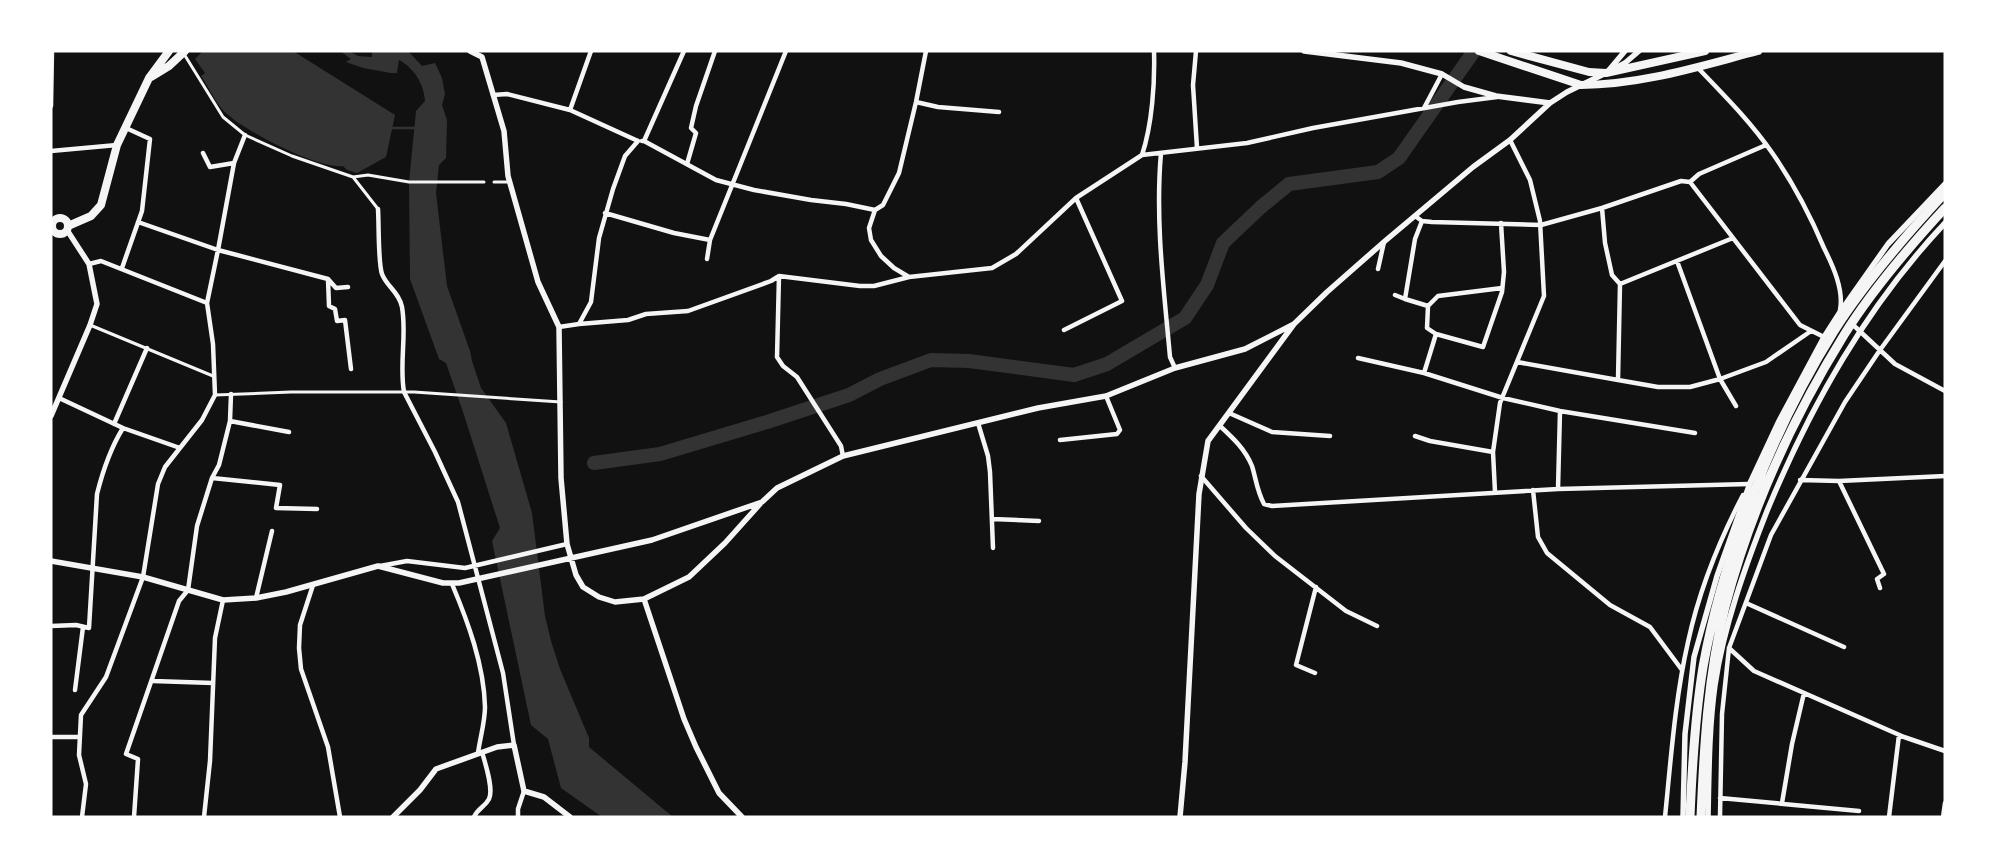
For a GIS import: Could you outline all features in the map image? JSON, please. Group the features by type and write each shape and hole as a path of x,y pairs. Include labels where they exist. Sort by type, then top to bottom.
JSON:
{"highway":[{"path":"1690,817 1695,734 1703,667 1721,592 1749,507 1780,433 1834,331 1899,242 1945,193"},
{"path":"1701,817 1711,681 1725,609 1742,550 1770,477 1805,405 1845,333 1880,284 1945,208"}],"main road":[{"path":"149,78 169,66 184,51"},
{"path":"1511,51 1589,72 1606,73 1705,51"},
{"path":"1483,53 1581,85 1637,80 1758,51"},
{"path":"67,228 64,219 54,217 52,231 60,234 67,228 91,216 101,205 117,145 149,78 166,54"}],"street":[{"path":"51,106 52,51"},
{"path":"184,51 223,117 245,135 292,156 353,178 378,208 382,274 396,292 402,306 404,335 402,382 404,392 458,502 503,673 514,745 524,791 518,809 518,817"},
{"path":"470,51 483,54 504,131 510,182 538,282 559,327 561,478 567,544 576,575 584,587 599,597 615,602 644,599 688,577 725,544 777,488 843,456 1038,408 1106,396 1175,368 1245,349 1294,324"},
{"path":"570,110 591,51"},
{"path":"644,141 684,51"},
{"path":"687,164 696,134 691,128 696,106 716,51"},
{"path":"707,259 710,240 786,51"},
{"path":"908,277 880,256 871,240 869,228 875,210 883,205 899,173 926,51"},
{"path":"1142,155 1147,140 1153,86 1154,51"},
{"path":"1196,51 1193,86 1198,148"},
{"path":"1304,51 1400,63 1442,74 1464,87 1504,97 1550,103"},
{"path":"1606,73 1625,51"},
{"path":"1180,817 1202,476 1208,442 1294,324 1385,241 1510,140 1550,103 1581,85 1625,64 1639,51"},
{"path":"1697,67 1726,97 1766,145 1809,214 1832,267 1842,301 1840,312"},
{"path":"1426,108 1442,74"},
{"path":"493,95 508,94 570,110 644,141 716,180 764,192 875,210"},
{"path":"559,327 628,320 646,314 688,311 771,281 779,276 874,286 908,277 992,268 1016,254 1076,198 1142,155 1248,142 1313,128 1458,102 1504,97"},
{"path":"916,102 938,107 1000,112"},
{"path":"122,268 142,212 150,139 126,128"},
{"path":"82,817 86,784 79,755 78,737 81,715 106,677 143,577 158,484 165,467 202,420 215,394 213,344 207,303 234,163 245,135"},
{"path":"580,324 592,302 596,257 606,213 625,156 638,140"},
{"path":"1495,492 1493,452 1500,403 1544,296 1540,226 1530,180 1510,140"},
{"path":"51,151 117,145"},
{"path":"1690,182 1699,174 1766,145"},
{"path":"203,153 210,167 234,163"},
{"path":"1160,153 1162,275 1170,357 1175,368"},
{"path":"353,178 363,175 409,182 484,182"},
{"path":"1415,216 1422,220 1540,226 1602,208 1681,181 1690,182 1800,326 1824,337"},
{"path":"494,182 510,182"},
{"path":"1665,817 1682,670 1696,612 1717,551 1779,421 1824,337 1888,244 1945,184"},
{"path":"1064,330 1122,300 1076,198"},
{"path":"1602,208 1605,243 1612,275 1620,284 1618,380"},
{"path":"606,213 710,240"},
{"path":"1405,299 1415,239 1422,220"},
{"path":"138,222 218,250 328,279 336,288 348,287"},
{"path":"1500,223 1504,272 1502,288 1483,347 1436,334 1427,328 1428,306 1438,296 1502,288"},
{"path":"1708,817 1715,684 1731,614 1750,553 1784,470 1818,399 1891,285 1945,223"},
{"path":"51,416 90,325 97,304 89,264 67,228"},
{"path":"1620,284 1733,238"},
{"path":"1378,269 1385,241"},
{"path":"89,264 101,261 207,303"},
{"path":"1677,261 1720,379 1736,406"},
{"path":"1720,817 1722,714 1729,648 1771,536 1800,480 1845,402 1880,350 1945,261"},
{"path":"779,276 777,357 783,366 797,377 841,446 843,456"},
{"path":"328,279 329,306 335,309 337,320 344,320 351,370"},
{"path":"1395,295 1428,306"},
{"path":"1840,312 1895,364 1945,391"},
{"path":"90,325 213,376"},
{"path":"1517,362 1658,387 1690,387 1720,379 1766,362 1811,331"},
{"path":"1424,373 1436,334"},
{"path":"114,424 147,348"},
{"path":"1358,358 1424,373 1503,398 1560,411 1695,433"},
{"path":"215,394 414,392 561,402"},
{"path":"134,817 138,759 126,754 179,602 188,590 197,526 212,478 219,465 230,421 231,394"},
{"path":"1060,440 1117,434 1120,430 1106,396"},
{"path":"59,398 123,428 180,448"},
{"path":"1558,488 1560,411"},
{"path":"1229,413 1272,432 1330,436"},
{"path":"230,421 289,432"},
{"path":"978,423 988,456 990,472 993,548"},
{"path":"1220,426 1240,444 1251,466 1258,492 1264,504 1272,506 1558,488 1750,483"},
{"path":"51,626 76,625 89,628 91,568 98,494 112,445 123,428"},
{"path":"1415,436 1430,442 1493,452"},
{"path":"1202,476 1246,528 1276,556 1346,611 1376,626"},
{"path":"1800,480 1839,481 1945,476"},
{"path":"212,478 280,485 276,508 317,509"},
{"path":"1839,481 1884,574 1877,579 1880,588"},
{"path":"1683,817 1685,734 1694,657 1717,576 1750,483"},
{"path":"1532,490 1538,537 1547,553 1610,605 1650,627 1682,670"},
{"path":"378,566 420,578 452,584 459,583 652,540 762,502"},
{"path":"992,519 1039,521"},
{"path":"256,598 272,531"},
{"path":"51,561 143,577 223,600 256,598 313,585 378,566 407,561 465,568 567,544"},
{"path":"452,584 469,625 484,684 485,709 480,753 488,775 491,797 474,817"},
{"path":"313,585 300,625 300,662 328,747 340,817"},
{"path":"1315,673 1296,666 1316,588"},
{"path":"644,599 684,720 696,747 720,793 742,817"},
{"path":"204,817 210,761 215,638 223,600"},
{"path":"1746,603 1844,647"},
{"path":"75,690 83,627"},
{"path":"1729,648 1754,671 1899,735 1945,751"},
{"path":"152,681 213,683"},
{"path":"1782,803 1792,744 1804,693"},
{"path":"1889,817 1899,735"},
{"path":"51,737 78,737"},
{"path":"393,817 420,790 436,769 497,747 514,745"},
{"path":"524,791 544,797 570,817"},
{"path":"1720,798 1859,811"},
{"path":"1943,817 1945,803"}],"shaded area":[{"path":"203,51 293,51 395,115 386,157 357,173 347,170 343,166 317,162 301,156 250,130 223,110 201,76 205,73 195,59"},
{"path":"340,51 349,51 358,56 372,57 372,51 408,51 422,66 435,63 442,78 445,94 442,105 447,120 446,158 439,165 436,193 447,286 481,388 506,423 532,513 545,616 551,641 560,669 589,738 589,747 673,817 602,817 561,788 548,739 531,725 492,541 500,528 446,363 439,359 410,279 409,182 416,111 425,101 423,89 414,72 399,60 397,73 391,73 363,68 346,62 351,59"}],"waterway":[{"path":"594,463 660,454 767,422 849,395 880,379 931,360 969,361 1074,375 1107,364 1185,318 1207,285 1223,243 1261,207 1289,184 1378,172 1399,158 1474,51"},
{"path":"390,128 417,128"}]}
